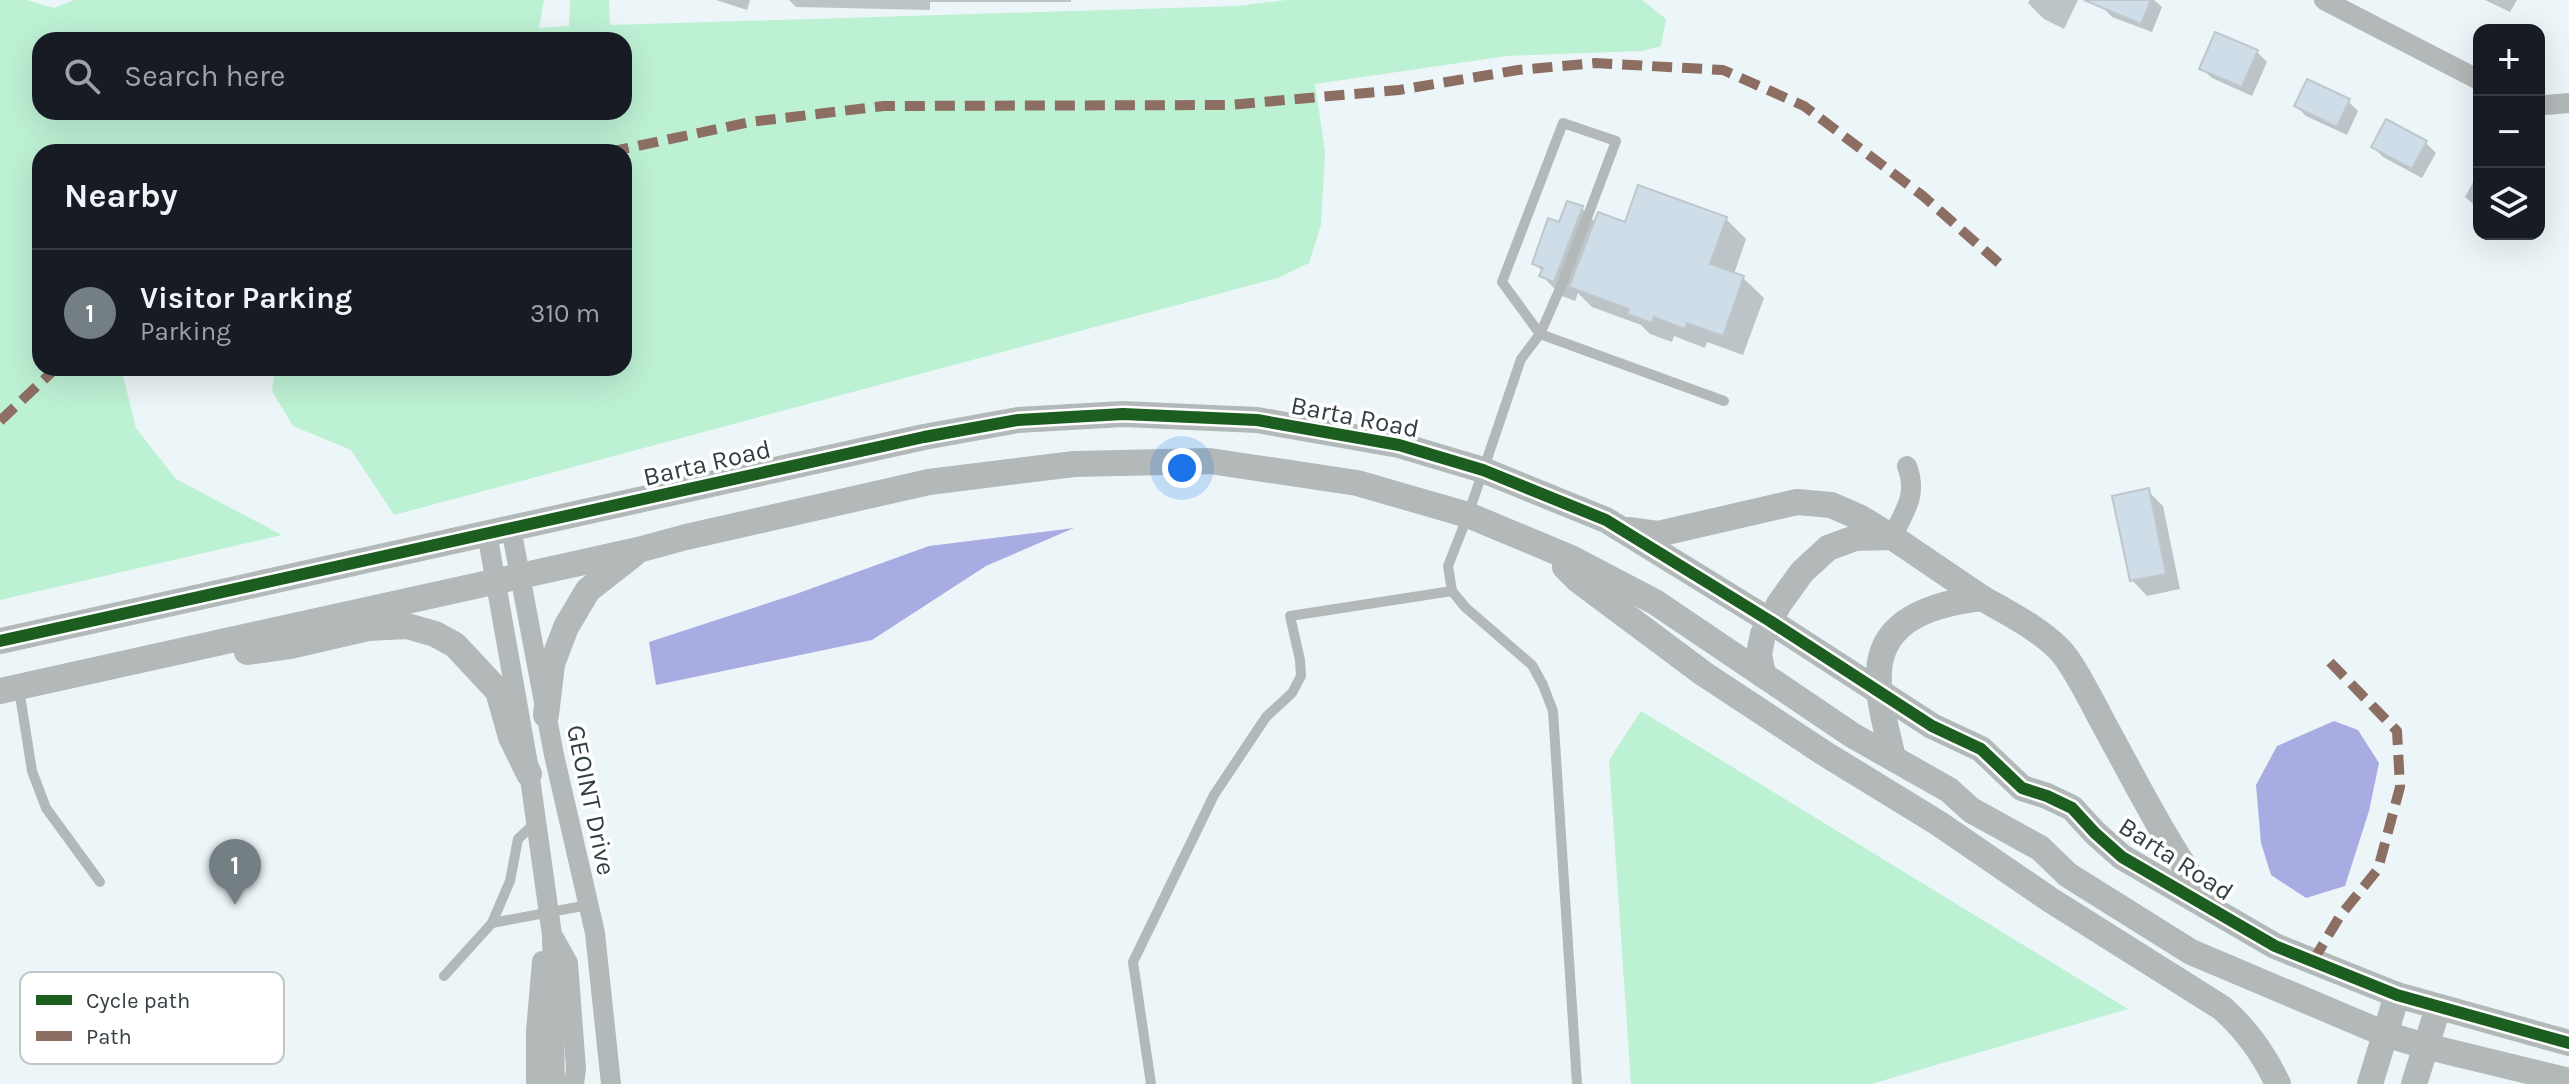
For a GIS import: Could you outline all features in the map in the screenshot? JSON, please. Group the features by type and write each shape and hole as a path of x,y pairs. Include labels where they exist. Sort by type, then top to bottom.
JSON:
{"street":[{"path":"2324,0 2363,9 2473,76"},
{"path":"2545,105 2569,103"},
{"name":"Barta Road","path":"0,641 924,437 1018,420 1123,414 1257,420 1399,445 1483,470 1606,520 1932,726 1981,749 2022,788 2072,808 2122,857 2275,946 2397,995 2569,1043"},
{"path":"9,689 638,550 929,482 1074,464 1210,461 1357,483 1468,515 1571,558 1655,602 1852,735 1949,790 1971,810 2040,848 2068,875 2097,895 2191,952 2385,1034 2569,1081"},
{"path":"1892,537 1909,500 1913,483 1907,466"},
{"path":"1620,529 1658,534 1797,502 1831,505 1861,518 1892,537 2060,650 2165,836 2217,912"},
{"name":"GEOINT Drive","path":"499,531 508,579 529,774 552,935 555,1084"},
{"path":"1763,675 1759,654 1763,634 1802,572 1828,548 1855,538 1892,537"},
{"path":"1545,547 1578,580 1704,674 2222,1008 2259,1048 2278,1084"},
{"path":"546,715 552,664 566,627 588,590 638,550"},
{"name":"GEOINT Drive","path":"508,579 546,715 595,933 611,1084"},
{"path":"1893,758 1879,690 1878,668 1884,648 1900,624 1932,608 1982,598"},
{"path":"93,670 290,646 368,628 407,626 435,634 455,645 498,691 511,737 529,774"},
{"name":"GEOINT Drive","path":"536,1084 540,963 552,935"},
{"name":"GEOINT Drive","path":"552,935 568,963 576,1069 574,1084"},
{"path":"2133,952 2232,969"},
{"path":"2370,1084 2397,995"},
{"path":"2414,1084 2438,1008"}],"lane":[{"path":"1577,1084 1553,711 1532,665 1465,607 1452,591 1448,566 1521,359 1540,334 1562,284 1616,141 1563,123 1502,282 1540,334 1724,401"},
{"path":"1151,1084 1133,962 1214,795 1266,717 1292,693 1301,676 1290,616 1452,591"},
{"path":"9,689 46,808 100,882"},
{"path":"444,976 492,923 510,881 518,839 536,822"},
{"path":"492,923 588,905"}],"green space":[{"path":"0,0 26,0 54,8 74,0 544,0 539,28 569,26 570,0 609,0 610,25 1236,6 1286,0 1642,0 1666,19 1661,46 1642,51 1507,56 1315,84 1325,151 1321,225 1309,263 1278,278 394,515 351,450 293,426 272,391 274,376 632,376 632,144 32,144 32,376 123,376 136,428 176,479 282,535 0,600"},
{"path":"1641,711 2128,1009 1871,1084 1631,1084 1609,760"}],"water":[{"path":"1074,528 986,566 872,640 656,685 649,642 929,546"},
{"path":"2334,721 2358,730 2379,763 2369,811 2345,886 2306,898 2271,875 2261,843 2256,785 2277,746"}],"building":[{"path":"2084,0 2151,0 2141,24"},
{"path":"2215,32 2258,50 2242,87 2199,69"},
{"path":"2307,79 2350,99 2337,127 2294,106"},
{"path":"2386,119 2427,141 2412,169 2371,147"},
{"path":"1638,185 1727,217 1710,264 1744,276 1723,336 1687,323 1685,329 1654,317 1652,323 1627,314 1629,309 1569,287 1598,212 1625,222"},
{"path":"1567,201 1583,206 1554,282 1539,276 1543,268 1532,264 1548,218 1559,222"},
{"path":"2149,488 2166,574 2130,581 2112,496"}],"marked path":[{"path":"632,147 750,122 884,106 1229,105 1399,90 1518,70 1595,63 1723,70 1804,106 1923,196 2000,264"},
{"path":"0,421 48,376"},
{"path":"2313,961 2340,916 2378,869 2400,787 2397,731 2325,657"}],"cycle path":[{"path":"0,641 924,437 1018,420 1123,414 1257,420 1399,445 1483,470 1606,520 1932,726 1981,749 2022,788 2072,808 2122,857 2275,946 2397,995 2569,1043"}],"place":[{"name":"Visitor Parking","path":"235,905"}]}
